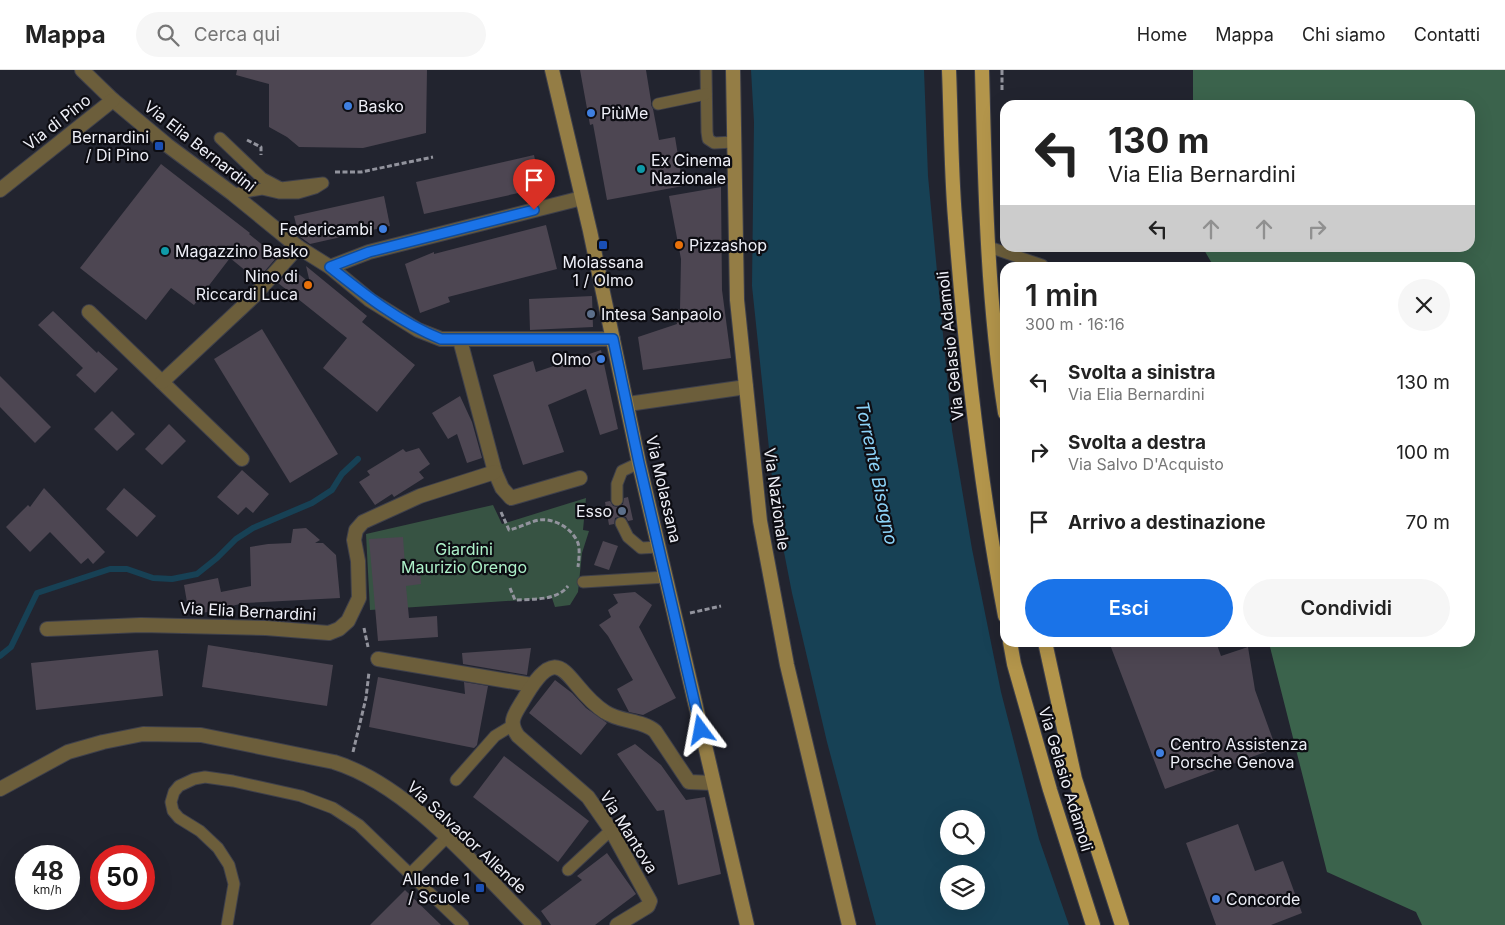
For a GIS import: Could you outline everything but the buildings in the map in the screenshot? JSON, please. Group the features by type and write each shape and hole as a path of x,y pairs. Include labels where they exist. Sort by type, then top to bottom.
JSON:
{"main road":[{"name":"Via Molassana","path":"552,70 628,404 639,463 676,616 713,783 748,922"},
{"name":"Via Nazionale","path":"732,70 734,91 737,300 760,521 787,665 849,925"},
{"name":"Via Gelasio Adamoli","path":"949,70 955,216 968,368 1000,591"},
{"path":"982,70 989,247 1000,347"},
{"name":"Via Gelasio Adamoli","path":"1011,647 1014,664 1050,790 1093,925"},
{"name":"Via Gelasio Adamoli","path":"1046,647 1075,780 1122,925"}],"street":[{"name":"Via Elia Bernardini","path":"82,70 113,100 206,176 233,194 298,247 330,267 370,300 418,330 441,339 460,340 613,339"},
{"name":"Via di Pino","path":"0,190 113,100"},
{"path":"330,267 369,252 582,198"},
{"path":"162,382 253,297 298,247"},
{"path":"89,312 242,459"},
{"path":"460,340 495,472 502,488 511,498 580,478"},
{"path":"628,404 746,387"},
{"name":"Via Elia Bernardini","path":"47,629 141,625 266,628 329,633 348,621 359,598 358,560 354,540 356,530 363,522 420,496 495,472"},
{"path":"374,662 532,685"},
{"path":"512,725 514,716 532,685 545,670 557,667 564,671 593,702 606,712 619,719 650,727 655,731 688,782 713,783"},
{"name":"Via Mantova","path":"512,725 518,736 588,797 610,830 650,901 648,906 618,925"},
{"name":"Via Salvador Allende","path":"0,789 68,752 103,742 143,734 201,735 334,762 349,766 394,791 447,837 534,925"}],"lane":[{"path":"706,70 706,132 708,140 714,143 734,142"},
{"path":"658,104 706,94"},
{"path":"220,138 262,178 281,188 323,183 315,188 298,193 279,193 262,189 233,194"},
{"path":"989,247 1000,251"},
{"path":"1004,252 1033,262"},
{"path":"617,500 617,484 622,471 639,463"},
{"path":"621,523 628,537 641,548 659,547"},
{"path":"583,582 666,577"},
{"path":"456,780 495,736 512,725"},
{"path":"227,925 234,884 229,864 218,848 200,832 179,818 173,810 171,802 174,792 186,781 205,777 233,781 316,801 333,808 359,825 463,925"},
{"path":"568,870 610,830"},
{"path":"411,873 447,837"}],"path":[{"path":"246,139 261,147 262,161"},
{"path":"328,172 361,172 433,157"},
{"path":"511,498 500,510 509,530 538,520 555,522 568,529 578,544 580,558 577,570"},
{"path":"510,588 515,600 532,599 555,596 565,590 570,583"},
{"path":"359,598 368,648"},
{"path":"676,616 721,606"},
{"path":"352,758 374,662"}],"green space":[{"path":"1193,70 1505,70 1505,925 1422,925 1416,912 1327,872 1270,647 1475,647 1475,262 1211,262 1205,252 1475,252 1475,100 1193,100"},
{"name":"Giardini Maurizio Orengo","path":"586,498 583,530 589,531 582,553 578,592 570,605 555,607 552,598 370,610 366,534 493,505 502,524"}],"water":[{"name":"Torrente Bisagno","path":"751,70 924,70 928,176 952,430 972,549 1001,692 1039,839 1069,925 876,925 827,742 792,593 775,506 752,286 754,122"}],"waterway":[{"path":"0,656 11,647 37,593 110,569 127,569 153,578 172,579 197,574 236,539 253,528 312,503 332,490 342,474 358,459"}],"place":[{"name":"Basko","path":"348,106"},
{"name":"PiùMe","path":"591,113"},
{"name":"Bernardini / Di Pino","path":"159,146"},
{"name":"Ex Cinema Nazionale","path":"641,169"},
{"name":"Federicambi","path":"383,229"},
{"name":"Molassana 1 / Olmo","path":"603,245"},
{"name":"Pizzashop","path":"679,245"},
{"name":"Magazzino Basko","path":"165,251"},
{"name":"Nino di Riccardi Luca","path":"308,285"},
{"name":"Intesa Sanpaolo","path":"591,314"},
{"name":"Olmo","path":"601,359"},
{"name":"Esso","path":"622,511"},
{"name":"Centro Assistenza Porsche Genova","path":"1160,753"},
{"name":"Allende 1 / Scuole","path":"480,888"},
{"name":"Concorde","path":"1216,899"}],"route":[{"path":"534,210 369,252 330,267 370,300 418,330 441,339 613,339 639,463 701,730"}]}
